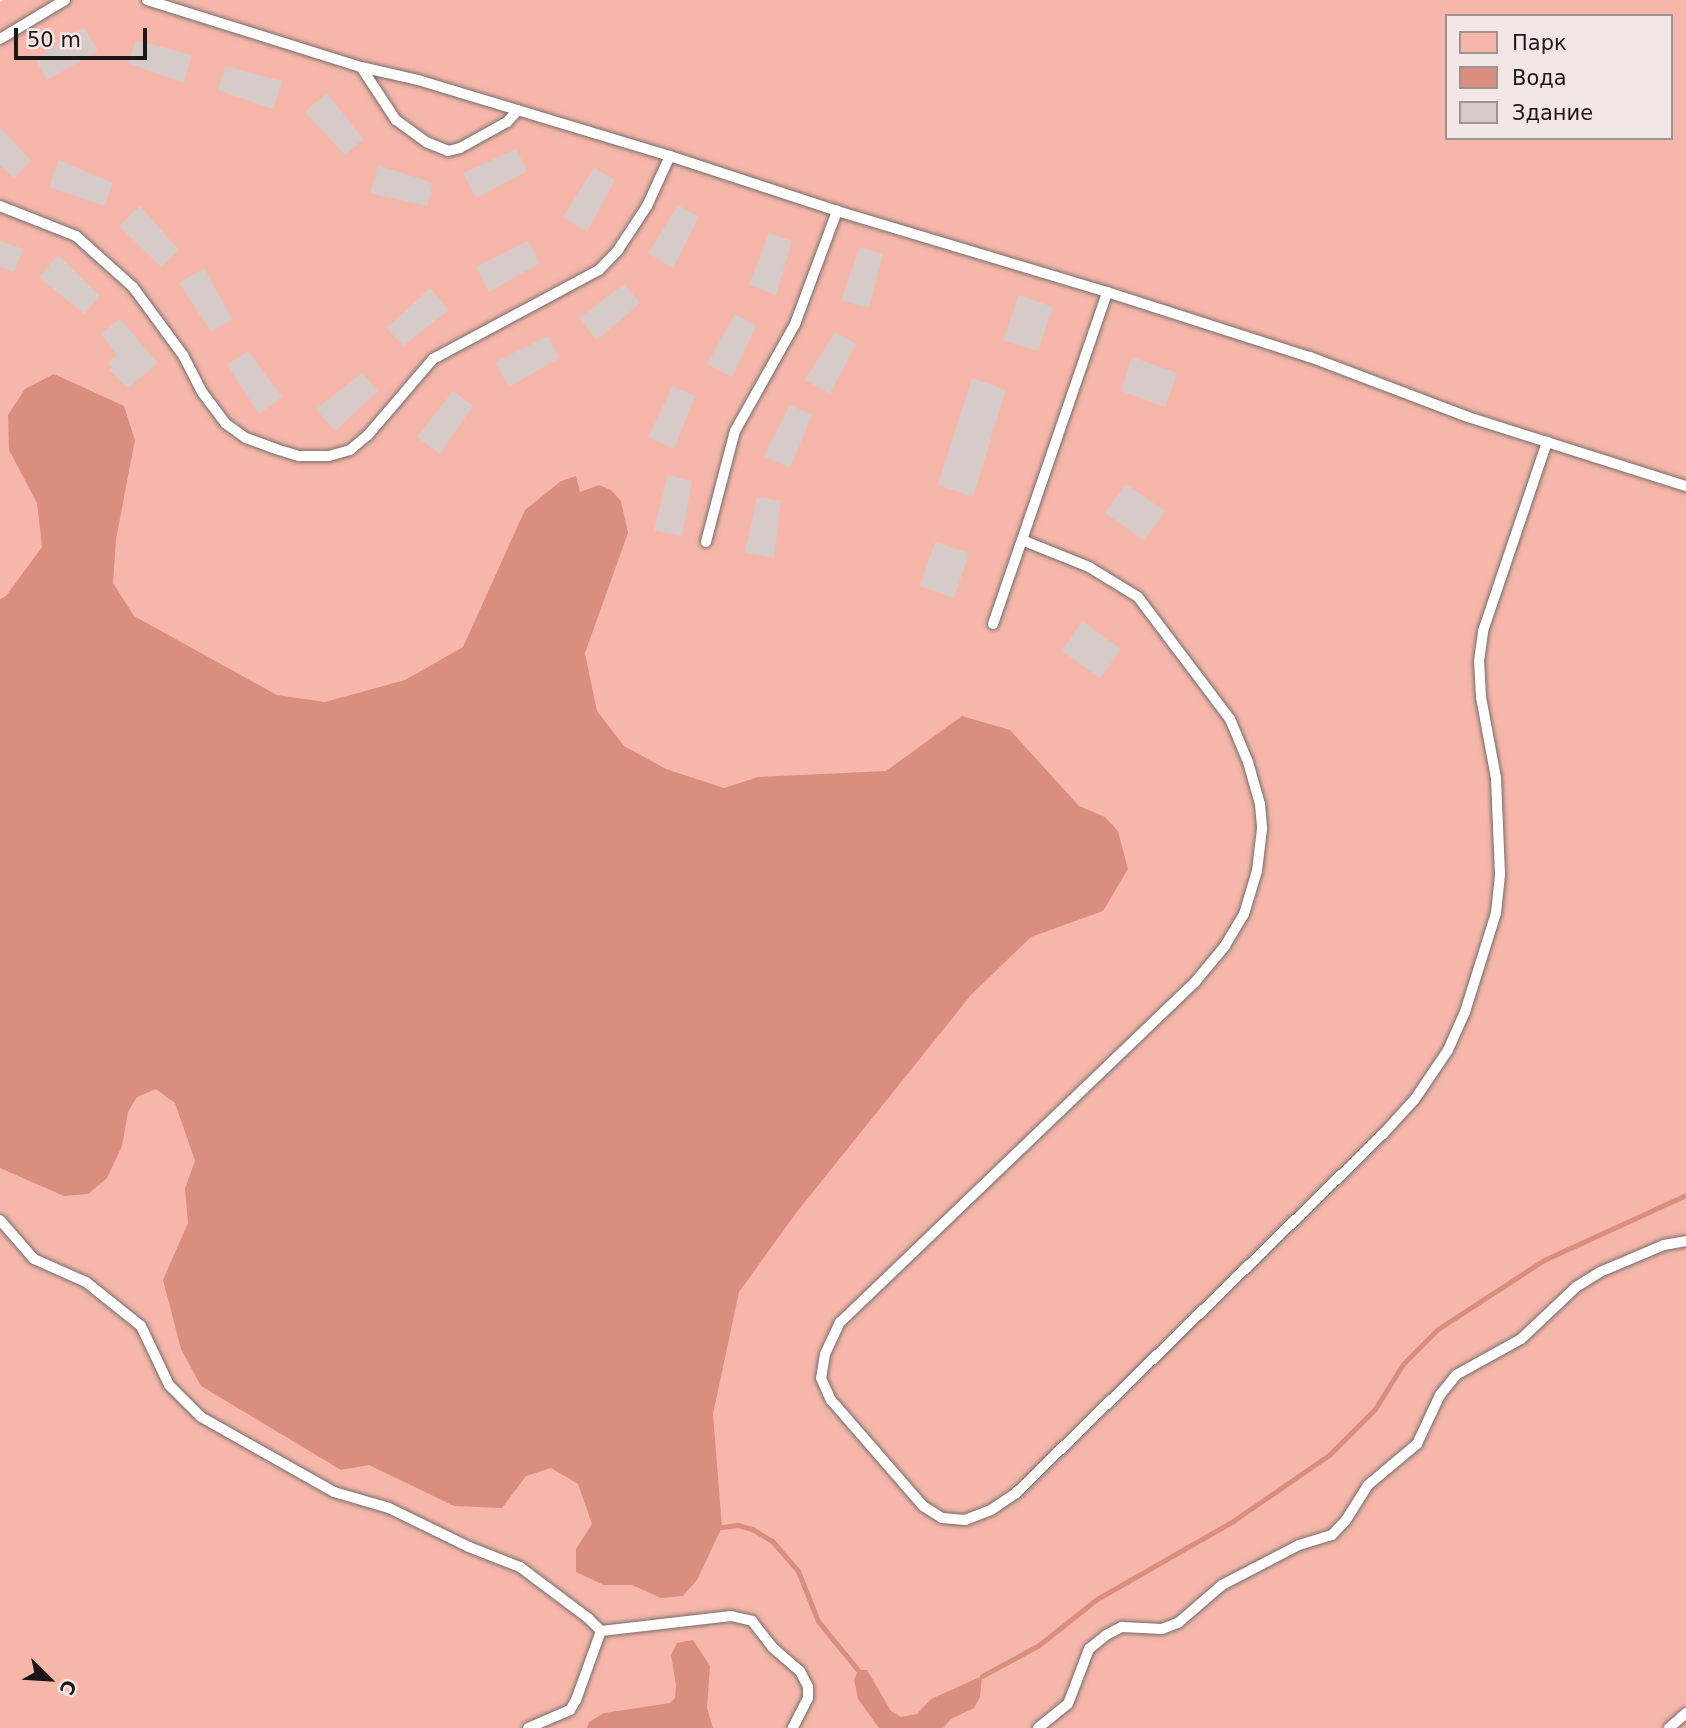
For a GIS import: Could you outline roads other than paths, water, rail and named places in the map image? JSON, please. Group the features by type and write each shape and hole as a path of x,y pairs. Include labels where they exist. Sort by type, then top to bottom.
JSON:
{"lane":[{"path":"0,38 65,0"},
{"path":"147,0 361,67 518,110 670,156 837,211 1107,292 1310,357 1468,417 1686,486"},
{"path":"361,67 396,120 426,142 448,151 460,148 507,122 518,110"},
{"path":"0,206 76,236 133,287 183,355 202,392 225,423 246,438 279,450 299,456 329,456 350,450 368,435 433,359 598,271 618,250 647,206 670,156"},
{"path":"706,541 735,431 795,324 837,211"},
{"path":"993,624 1107,292"},
{"path":"1022,540 1089,567 1138,597 1230,719 1248,761 1260,804 1262,829 1257,871 1244,914 1226,946 1195,982 840,1322 825,1354 821,1378 831,1399 923,1506 942,1518 965,1520 991,1510 1016,1493 1383,1134 1415,1099 1448,1050 1465,1012 1496,913 1500,829 1496,778 1481,697 1479,661 1483,631 1547,442"},
{"path":"0,1220 34,1259 86,1282 141,1326 169,1385 201,1417 334,1492 389,1508 520,1567 588,1618 601,1631"},
{"path":"1038,1728 1068,1704 1089,1649 1106,1635 1122,1627 1161,1629 1178,1623 1222,1585 1299,1545 1332,1535 1346,1520 1367,1485 1417,1444 1440,1395 1456,1375 1521,1339 1576,1287 1600,1272 1664,1245 1686,1241"},
{"path":"601,1631 731,1616 752,1621 772,1647 800,1671 808,1687 808,1698 793,1728"},
{"path":"528,1728 570,1710 601,1631"},
{"path":"1669,1728 1686,1713"}],"water":[{"path":"54,374 124,406 135,440 116,539 113,583 134,616 277,695 325,702 405,680 463,647 525,510 561,481 576,476 580,492 599,485 611,490 621,501 628,533 585,653 597,711 624,746 666,769 724,788 758,777 886,771 962,716 1010,730 1079,806 1105,817 1118,831 1128,869 1103,911 1031,937 971,995 796,1213 739,1292 713,1414 722,1527 697,1580 683,1596 661,1598 632,1585 604,1585 576,1572 576,1549 592,1524 578,1484 551,1468 526,1476 502,1508 454,1506 369,1465 341,1470 201,1386 181,1349 163,1280 188,1223 185,1188 195,1161 175,1103 156,1089 137,1097 128,1112 122,1146 107,1178 88,1194 64,1196 0,1168 0,599 6,596 42,547 37,503 9,450 8,415 25,389"},
{"path":"693,1640 710,1666 707,1708 713,1728 587,1728 589,1722 604,1713 670,1703 675,1698 676,1685 671,1655 677,1643"},
{"path":"858,1670 867,1670 891,1711 901,1717 917,1714 931,1699 982,1676 980,1697 974,1708 951,1719 943,1728 879,1728 858,1699 854,1680"}],"waterway":[{"path":"982,1676 1039,1645 1097,1599 1233,1521 1329,1455 1375,1409 1403,1364 1438,1329 1544,1260 1686,1195"},
{"path":"722,1527 738,1525 752,1529 772,1541 798,1571 818,1621 858,1670"}]}
